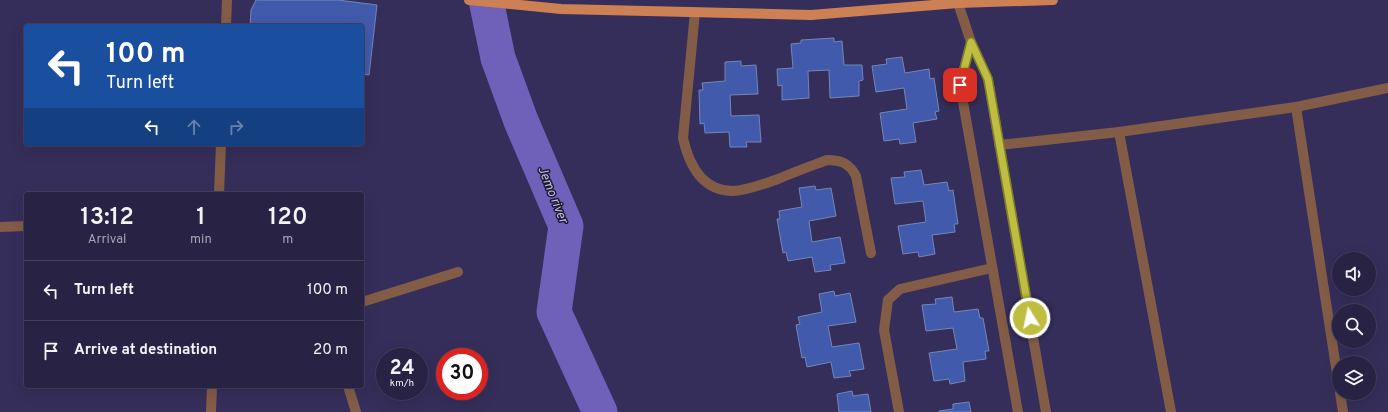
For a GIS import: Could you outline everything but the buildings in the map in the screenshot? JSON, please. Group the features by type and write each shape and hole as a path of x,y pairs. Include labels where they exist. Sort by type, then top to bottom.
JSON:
{"main road":[{"path":"469,0 561,9 811,15 957,2 1053,0"}],"street":[{"path":"226,24 227,0"},
{"path":"957,2 971,42 988,79 1046,412"},
{"path":"695,12 684,138 687,155 697,174 707,183 720,190 735,192 765,183 827,160 837,160 845,163 851,168 856,176 871,253"},
{"path":"971,42 960,85 1018,412"},
{"path":"999,145 1119,132 1296,108 1388,88"},
{"path":"1296,108 1334,356"},
{"path":"1119,132 1171,412"},
{"path":"219,192 220,146"},
{"path":"0,227 24,226"},
{"path":"899,412 884,330 888,300 900,289 992,268"},
{"path":"364,301 458,272"},
{"path":"211,412 212,388"},
{"path":"349,388 356,412"},
{"path":"1341,400 1343,412"}],"waterway":[{"name":"Jemo river","path":"486,0 498,58 521,121 566,226 554,312 600,412"}],"route":[{"path":"960,85 971,42 988,79 1030,318"}]}
